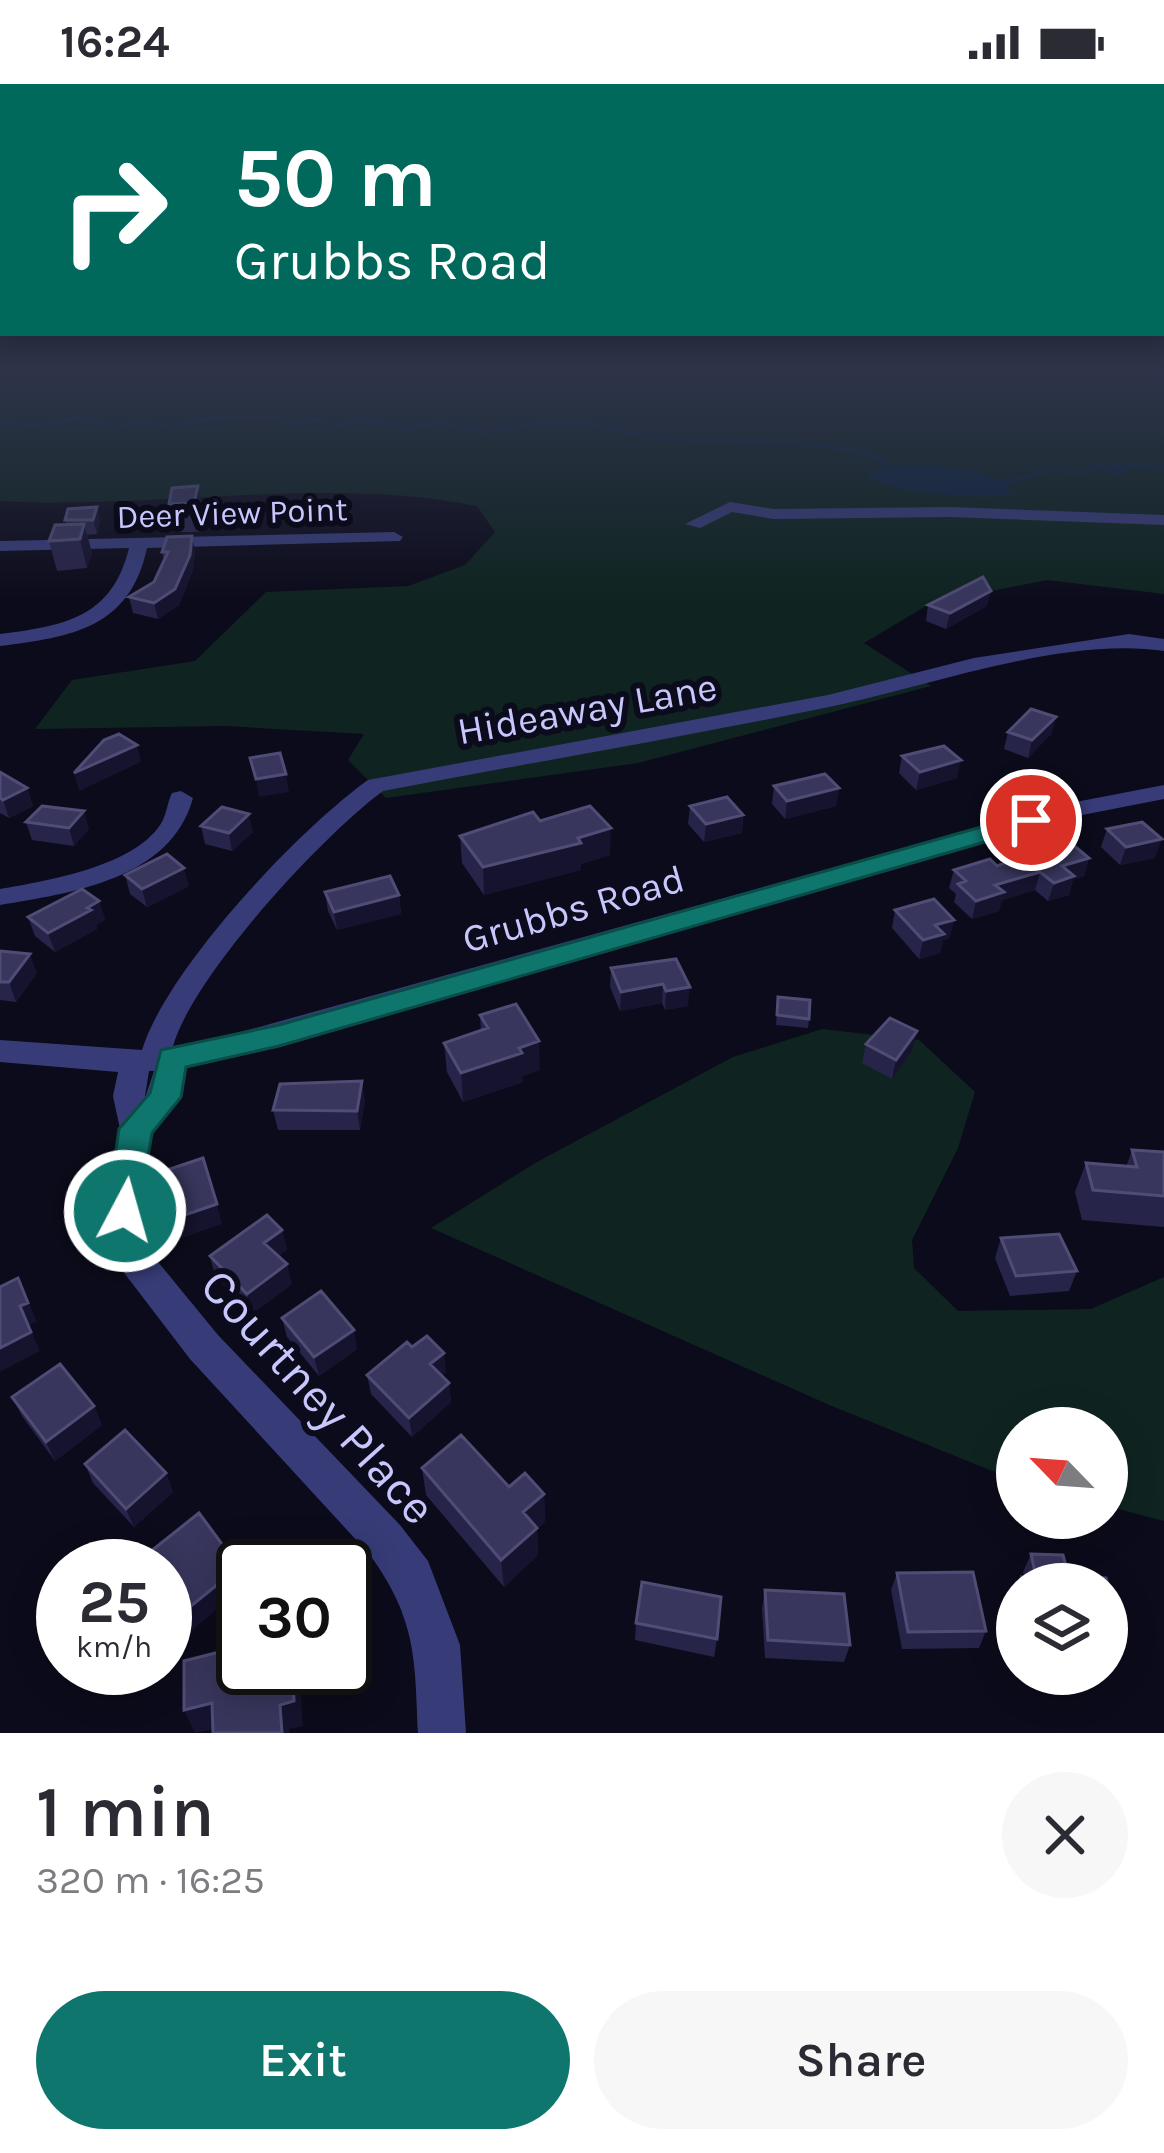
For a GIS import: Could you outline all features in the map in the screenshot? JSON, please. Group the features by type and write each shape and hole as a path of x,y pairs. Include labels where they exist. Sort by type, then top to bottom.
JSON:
{"street":[{"path":"694,524 730,508 774,514 950,512 1164,520"},
{"name":"Deer View Point","path":"0,546 394,537"},
{"path":"0,640 56,630 103,609 124,589 139,544"},
{"name":"Hideaway Lane","path":"153,1060 156,1043 178,1001 347,806 376,785 828,700 974,664 1129,640 1164,645"},
{"name":"Grubbs Road","path":"0,1051 153,1060 279,1036 1069,810 1164,792"},
{"path":"0,897 77,881 128,861 167,831 181,798"},
{"name":"Courtney Place","path":"153,1060 165,1097 136,1129 125,1211 138,1263 204,1347 385,1540 412,1577 437,1645 442,1733"}],"green space":[{"path":"0,446 1164,446 1164,594 1047,580 931,603 864,643 931,686 638,763 386,798 348,760 364,734 225,726 35,729 72,680 195,661 266,592 408,586 465,565 495,532 477,506 360,493 0,501"},
{"path":"822,1029 919,1040 975,1092 958,1148 912,1240 914,1268 958,1311 1091,1309 1164,1277 1164,1521 1128,1512 1128,1407 996,1407 996,1472 827,1404 431,1228 537,1162 733,1057"}],"water":[{"path":"889,466 969,470 998,480 1011,489 1010,495 915,491 868,477 870,471"}],"building":[{"path":"198,486 194,503 169,504 172,488"},
{"path":"97,507 93,520 65,520 68,509"},
{"path":"84,524 80,539 49,541 55,525"},
{"path":"192,536 190,555 175,589 154,603 129,597 154,582 168,552 162,552 167,537"},
{"path":"983,577 991,591 950,613 928,605"},
{"path":"1031,709 1056,717 1032,740 1008,732"},
{"path":"119,734 137,745 74,773 104,740"},
{"path":"944,746 961,760 920,772 902,756"},
{"path":"280,753 286,774 256,779 250,758"},
{"path":"0,772 27,788 3,800"},
{"path":"825,774 839,788 787,801 774,786"},
{"path":"727,797 743,815 706,824 690,806"},
{"path":"42,806 84,811 69,828 26,822"},
{"path":"590,806 611,828 578,838 581,843 483,867 460,836 533,812 540,821"},
{"path":"222,807 249,814 229,833 201,826"},
{"path":"1142,822 1162,839 1126,847 1107,829"},
{"path":"1066,839 1089,858 1062,866 1074,876 1054,883 1040,872 995,885 1004,892 976,901 958,884 966,881 954,870 990,859 997,866"},
{"path":"167,854 184,868 142,889 125,875"},
{"path":"390,876 399,895 334,912 325,892"},
{"path":"82,889 99,901 48,933 28,917"},
{"path":"934,899 954,920 935,925 944,934 923,940 895,910"},
{"path":"0,951 30,954 9,982 0,982"},
{"path":"676,959 690,987 666,991 663,984 621,992 611,968"},
{"path":"778,997 810,1000 809,1019 777,1015"},
{"path":"516,1004 539,1041 519,1048 522,1053 461,1073 444,1043 488,1028 480,1015"},
{"path":"890,1018 917,1031 896,1060 866,1044"},
{"path":"362,1081 357,1111 273,1110 280,1084"},
{"path":"1132,1150 1164,1152 1164,1196 1093,1190 1086,1163 1137,1167"},
{"path":"203,1158 217,1204 176,1218 164,1171"},
{"path":"267,1215 282,1230 264,1243 287,1264 247,1294 210,1256"},
{"path":"1059,1234 1077,1271 1016,1276 1001,1238"},
{"path":"18,1278 28,1303 20,1306 31,1332 0,1348 0,1287"},
{"path":"321,1291 354,1330 314,1357 282,1318"},
{"path":"427,1336 444,1353 430,1364 449,1383 409,1418 367,1375 407,1342 412,1347"},
{"path":"60,1364 94,1406 46,1442 12,1397"},
{"path":"125,1430 166,1473 126,1509 85,1464"},
{"path":"461,1435 509,1487 525,1473 544,1494 523,1512 537,1528 501,1560 422,1468"},
{"path":"199,1513 218,1539 216,1586 192,1605 192,1539 166,1539"},
{"path":"1031,1554 1063,1555 1065,1563 1033,1563"},
{"path":"973,1572 986,1631 908,1632 897,1573"},
{"path":"642,1582 721,1597 717,1639 636,1623"},
{"path":"765,1590 844,1594 850,1645 768,1640"},
{"path":"216,1653 216,1695 294,1695 294,1701 280,1705 282,1733 213,1733 212,1703 184,1710 184,1695 192,1695 192,1659"}],"waterway":[{"path":"828,446 867,454 893,468"},
{"path":"996,483 1045,471 1083,474 1095,465 1117,474 1125,469 1110,465 1164,468"}],"route":[{"path":"125,1211 127,1169 136,1129 165,1097 172,1058 279,1036 1031,820"}]}
